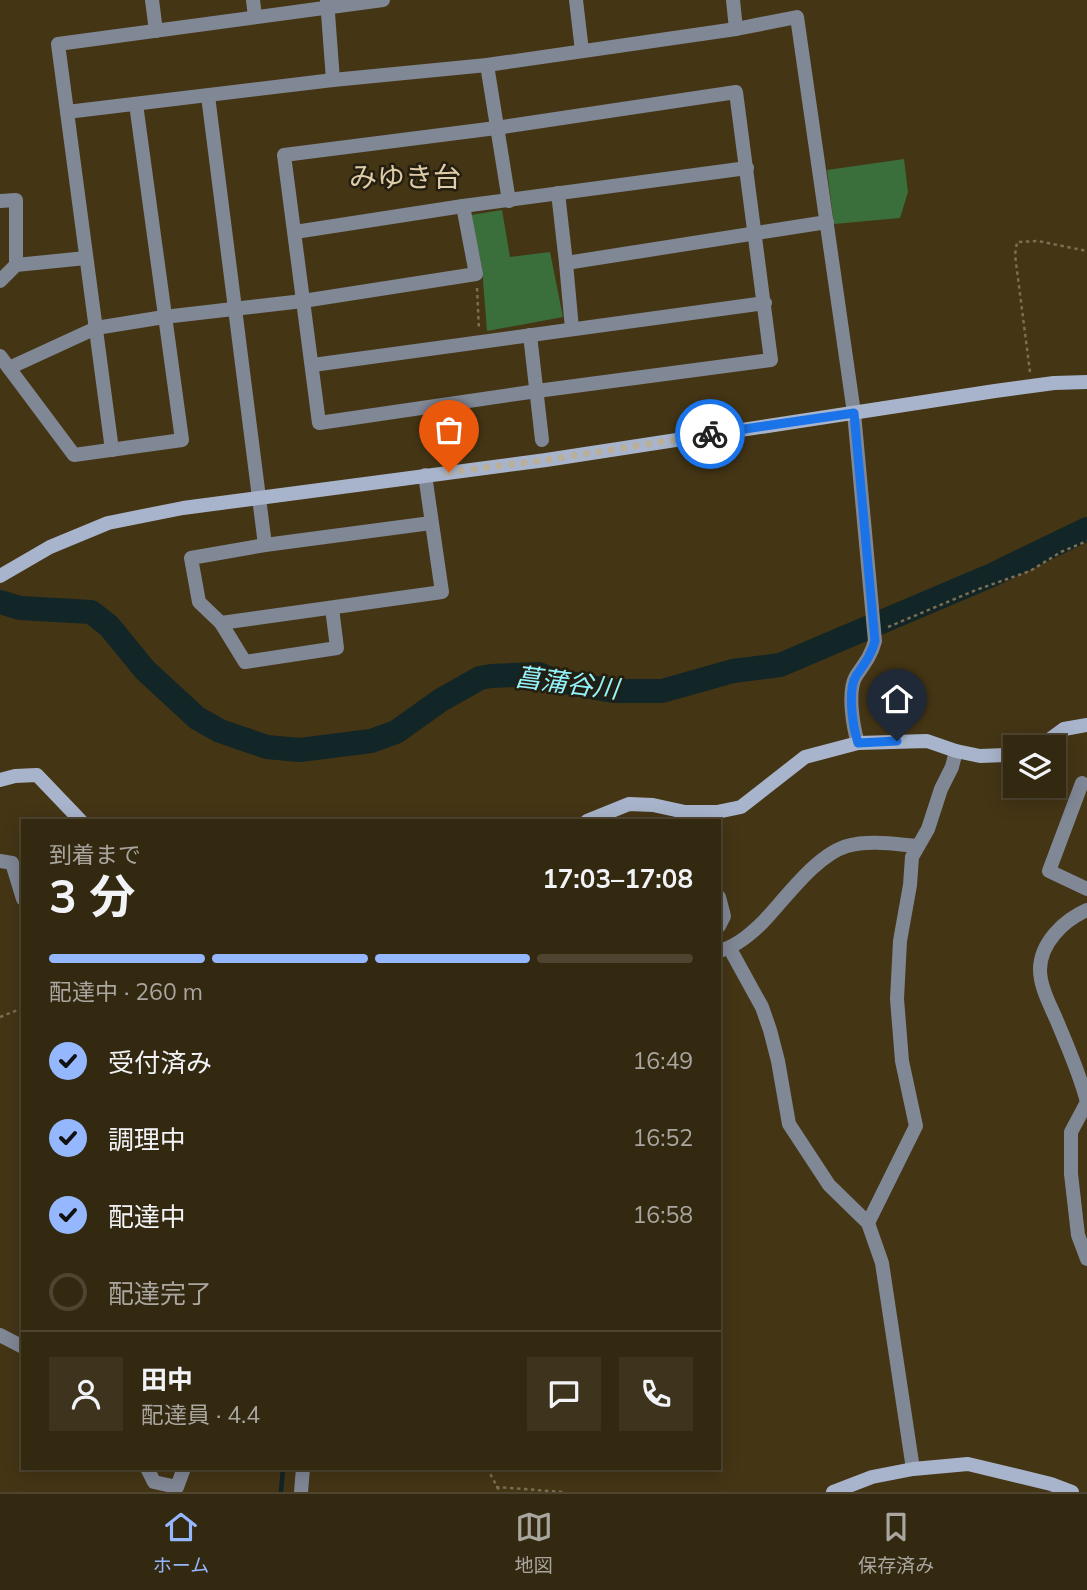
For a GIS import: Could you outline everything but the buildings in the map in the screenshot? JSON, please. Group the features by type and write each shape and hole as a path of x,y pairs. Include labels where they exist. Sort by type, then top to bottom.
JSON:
{"street":[{"path":"152,0 156,31"},
{"path":"253,0 256,17"},
{"path":"112,450 58,44 256,17 327,4 383,0"},
{"path":"576,0 582,51"},
{"path":"733,0 736,29"},
{"path":"327,4 333,80"},
{"path":"67,112 333,80 486,65 736,29 797,17 854,413 870,579 875,641 872,654 854,679 850,697 858,743"},
{"path":"486,65 509,201"},
{"path":"736,92 757,235 771,360 319,423 284,155 496,128 736,92"},
{"path":"208,96 265,545"},
{"path":"136,104 164,317 182,440 74,455 4,362 96,328 164,317 303,301 476,274 463,206"},
{"path":"295,232 463,206 747,168"},
{"path":"558,193 572,329"},
{"path":"0,201 16,201 16,265"},
{"path":"566,263 827,222"},
{"path":"0,281 16,265 86,258"},
{"path":"313,365 765,303"},
{"path":"530,335 542,440"},
{"path":"0,576 50,547 108,523 183,508 260,500 546,460 1032,386 1087,382"},
{"path":"221,623 442,592 425,475"},
{"path":"332,608 337,648 245,662 221,623 199,602 191,558 265,545 431,523"},
{"path":"1056,735 1064,729 1087,725"},
{"path":"592,819 629,804 653,805 703,816 741,807 805,757 858,743 927,741 980,756 1003,755"},
{"path":"868,1223 916,1126 902,1061 897,999 900,941 912,857 928,828 956,751"},
{"path":"0,780 37,775 79,819"},
{"path":"1082,783 1049,871 1087,889"},
{"path":"913,1469 882,1263 868,1223 830,1185 789,1124 778,1061 762,1007 725,950 756,929 823,858 846,846 878,843 917,846"},
{"path":"0,861 12,863 21,892"},
{"path":"721,905 724,916 721,922"},
{"path":"1087,909 1061,927 1047,944 1040,971 1047,998 1081,1078 1087,1102 1071,1132 1071,1174 1078,1235 1087,1259"},
{"path":"0,1335 21,1346"},
{"path":"833,1492 872,1477 913,1469 968,1464 1051,1484 1072,1492"},
{"path":"148,1470 154,1482 177,1487 183,1470"},
{"path":"301,1492 303,1470"}],"path":[{"path":"1032,386 1015,255 1017,242 1038,241 1087,251"},
{"path":"476,274 480,342"},
{"path":"884,629 976,590 1030,571 1061,552 1087,541"},
{"path":"0,1017 21,1009"},
{"path":"488,1470 500,1492"},
{"path":"496,1487 563,1492"}],"green space":[{"path":"904,159 908,192 900,218 834,224 827,170"},
{"path":"502,210 510,257 550,252 563,317 487,331 482,268 471,215"}],"waterway":[{"name":"菖蒲谷川","path":"0,602 20,608 91,612 109,626 145,670 197,718 220,731 267,747 300,750 371,741 396,732 441,700 480,678 491,676 539,674 553,680 613,691 662,691 733,671 780,665 992,575 1087,529"},
{"path":"281,1492 283,1470"}],"way so far":[{"path":"449,472 546,460 710,434"}],"district":[{"name":"みゆき台","path":"405,177"}],"route":[{"path":"710,434 854,413 875,641 872,654 854,679 850,697 854,712 854,732 858,743 897,741"}]}
